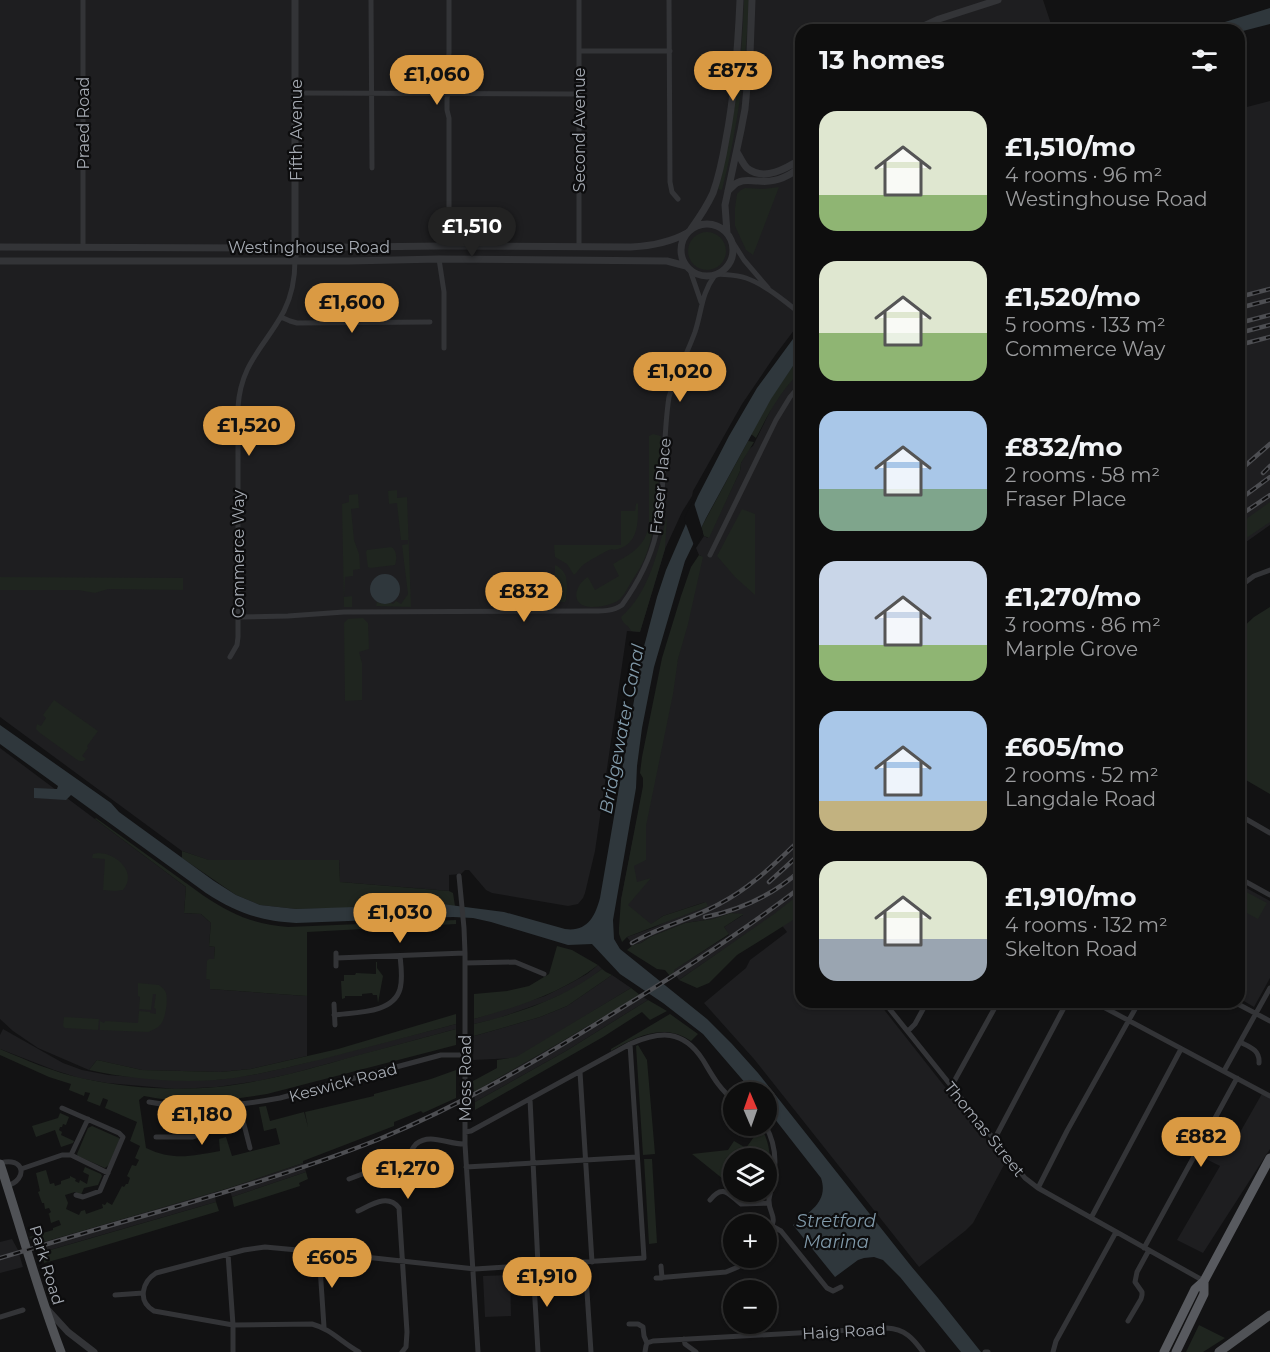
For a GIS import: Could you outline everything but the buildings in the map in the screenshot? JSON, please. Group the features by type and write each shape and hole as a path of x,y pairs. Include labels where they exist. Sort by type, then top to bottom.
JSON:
{"highway":[{"path":"1164,1352 1195,1289 1204,1281 1270,1158"},
{"path":"1176,1352 1204,1294 1204,1281"}],"main road":[{"name":"Park Road","path":"0,1164 43,1305 61,1352"},
{"path":"1220,1352 1270,1315"}],"street":[{"name":"Praed Road","path":"83,0 83,246"},
{"name":"Fifth Avenue","path":"295,0 296,260"},
{"path":"371,0 372,168"},
{"path":"444,348 444,292 439,260 449,214 447,62 449,0"},
{"name":"Second Avenue","path":"579,0 580,261"},
{"path":"669,0 670,182 672,192 678,199"},
{"path":"740,0 733,98 724,153 713,192 705,209 682,243 681,249 683,261 688,268 702,276 746,278 771,291"},
{"path":"727,233 725,205 743,119 752,0"},
{"path":"926,24 998,0"},
{"path":"579,51 670,51"},
{"path":"296,93 579,94"},
{"path":"737,152 746,167 751,171 764,174 774,173 795,163"},
{"path":"727,192 743,180 763,182 778,180 795,171"},
{"path":"689,231 701,224 713,224 723,229 744,260 771,291 795,310"},
{"name":"Westinghouse Road","path":"0,247 647,246 664,243 689,231"},
{"path":"716,275 725,269 732,259 732,241"},
{"path":"175,248 175,261"},
{"path":"214,248 214,261"},
{"name":"Commerce Way","path":"230,657 237,645 238,617 238,398 241,382 247,369 288,302 296,260"},
{"name":"Westinghouse Road","path":"0,261 667,261 688,268"},
{"name":"Fraser Place","path":"688,268 701,303"},
{"name":"Fraser Place","path":"238,617 344,612 572,612 616,609 622,604 645,567 653,545 659,511 669,397 697,328 706,289 716,275"},
{"path":"280,317 297,322 430,322"},
{"path":"710,555 776,420 795,391"},
{"path":"1245,583 1254,576 1270,570"},
{"path":"1245,819 1270,832"},
{"name":"Moss Road","path":"459,876 465,953 465,1144 478,1352"},
{"path":"1245,881 1270,895"},
{"path":"336,966 336,955 400,956 465,953"},
{"path":"334,1015 382,1008 395,999 401,985 400,956"},
{"path":"465,963 515,962 544,974"},
{"path":"534,978 537,971"},
{"path":"1224,1071 1270,988"},
{"path":"334,1004 335,1025"},
{"name":"Thomas Street","path":"889,1008 1024,1178 1204,1281"},
{"path":"908,1031 915,1024 924,1008"},
{"path":"951,1088 995,1008"},
{"path":"994,1140 1064,1008"},
{"path":"1105,1008 1270,1096"},
{"path":"1038,1188 1136,1008"},
{"path":"1245,1008 1270,1021"},
{"path":"465,1132 471,1131 630,1044 664,1035 677,1036 697,1052 723,1091"},
{"path":"1240,1042 1257,1052 1259,1064"},
{"path":"359,1352 324,1327 303,1323 233,1325 154,1311 145,1302 143,1293 147,1280 156,1273 265,1247 472,1269 644,1258 630,1044"},
{"path":"1091,1218 1181,1049"},
{"name":"Keswick Road","path":"149,1102 202,1106 239,1105 280,1098 441,1055 465,1055"},
{"path":"580,1072 592,1262"},
{"path":"1128,1321 1141,1299 1142,1292 1135,1282 1147,1249 1237,1078"},
{"path":"530,1099 538,1352"},
{"path":"239,1105 251,1137 250,1148"},
{"path":"156,1137 196,1136 201,1133 202,1106"},
{"path":"62,1108 122,1135 122,1142 99,1192 83,1197 76,1195"},
{"path":"71,1155 88,1119"},
{"path":"770,1136 775,1160 769,1203 773,1214"},
{"path":"183,1137 183,1146"},
{"path":"349,1179 366,1170 408,1157 415,1145 423,1141 438,1140 465,1144"},
{"path":"7,1186 15,1184 19,1179 21,1169 62,1155 71,1155 108,1173"},
{"path":"466,1167 637,1157"},
{"name":"Park Road","path":"0,1164 14,1161 21,1169"},
{"path":"710,1200 722,1191 727,1192 741,1204 769,1203"},
{"path":"358,1210 384,1200 391,1200 399,1208 408,1332 406,1347 402,1352"},
{"path":"777,1229 827,1288 833,1290 841,1287"},
{"path":"1053,1352 1056,1341 1116,1232"},
{"path":"319,1252 324,1327"},
{"path":"228,1254 233,1352"},
{"path":"585,1262 591,1352"},
{"path":"661,1266 659,1278 726,1272 736,1268"},
{"path":"115,1295 143,1293"},
{"path":"43,1305 68,1332 94,1352"},
{"path":"0,1317 23,1310"},
{"path":"629,1324 638,1324 643,1327 647,1343 645,1352"},
{"name":"Haig Road","path":"647,1343 897,1328 909,1335 924,1352"},
{"path":"684,1339 685,1344 696,1352"}],"shaded area":[{"path":"0,0 1043,0 1051,24 795,24 795,329 742,404 682,512 665,549 640,632 627,631 595,851 585,893 578,904 568,906 492,893 486,890 469,870 461,874 449,875 449,891 340,882 339,860 208,860 182,851 0,717"},
{"path":"744,0 749,0 746,48 733,143 722,190 718,189 729,142 736,95"},
{"path":"1270,101 1270,525 1245,543 1245,107"},
{"path":"779,187 753,255 746,250 735,226 737,194 745,188"},
{"path":"707,232 714,233 720,238 725,244 725,258 720,264 714,269 707,270 700,269 694,264 689,258 688,251 689,244 694,238 700,233"},
{"path":"795,363 795,377 781,395 756,438 751,434 771,398"},
{"path":"795,377 795,1008 883,1008 1005,1163 973,1223 919,1267 777,1088 777,1082 772,1082 704,1003 746,968 750,960 787,932 774,915 679,980 673,970 729,935 724,927 743,915 731,913 713,919 685,923 633,945 627,937 655,927 705,902 663,916 649,926 621,900 642,794 647,795 701,556 696,548 704,536 708,538 740,471 741,463 753,446 774,403"},
{"path":"653,434 661,436 659,481 654,526 646,555 620,599 603,606 593,607 580,604 576,596 578,587 584,579 588,577 595,590 619,576 613,564 626,557 645,538 649,524 649,436"},
{"path":"748,441 754,442 741,463 740,471 709,538 704,536 701,528"},
{"path":"397,490 397,498 407,497 411,607 376,606 377,602 393,604 396,601 401,604 408,594 402,545 408,544 408,540 401,540 397,503 389,504 388,491"},
{"path":"358,494 359,508 351,509 360,569 353,570 353,576 345,577 344,597 352,596 352,607 344,607 342,504 349,502 349,495"},
{"path":"1270,502 1270,522 1245,539 1245,520"},
{"path":"637,503 636,531 634,537 625,546 609,550 596,557 583,565 574,575 567,564 555,557 554,545 621,545 621,511 635,511"},
{"path":"742,509 755,514 755,595 717,556"},
{"path":"667,516 665,549 640,632 631,631 621,617 639,596 651,571"},
{"path":"391,547 395,552 395,565 368,567 367,550"},
{"path":"699,555 703,557 678,659 646,826 646,860 634,866 637,882 651,878 628,905 651,924 663,916 706,902 708,906 627,937 622,942 619,934 621,900 643,786 640,773 642,757 662,658 691,567"},
{"path":"555,565 565,575 567,589 565,602 555,602"},
{"path":"0,577 183,578 183,590 108,589 95,593 78,590 0,590"},
{"path":"1270,607 1270,794 1245,779 1245,625"},
{"path":"363,618 368,623 369,649 359,652 362,663 362,700 345,701 344,623 348,619"},
{"path":"54,700 98,731 82,756 86,759 84,761 77,760 36,729 37,724 41,726 46,718 43,715"},
{"path":"0,748 186,887 184,913 201,914 211,923 209,946 215,947 214,959 207,979 210,980 210,989 307,996 307,1056 251,1069 221,1072 142,1070 97,1060 89,1070 38,1048 0,1019"},
{"path":"96,818 204,896 254,921 288,927 456,920 456,924 307,932 307,996 210,989 210,980 206,979 207,961 214,959 215,947 209,946 211,923 201,914 184,913 186,887"},
{"path":"182,851 209,860 339,860 340,882 449,891 453,893 455,906 296,909 260,905 236,895 182,858"},
{"path":"93,854 112,856 123,865 128,877 123,890 103,890 105,859 92,858"},
{"path":"1245,887 1270,901 1270,978 1254,1007 1245,1002"},
{"path":"1245,891 1267,903 1258,919 1245,912"},
{"path":"795,898 795,919 737,955 709,983 697,988 679,980"},
{"path":"731,913 744,914 724,927 729,934 674,970 670,976 665,970 657,969 627,950 650,937 685,923 713,919"},
{"path":"557,946 572,950 598,965 554,991 523,1004 474,1019 474,994 529,986 549,974"},
{"path":"376,962 383,976 378,1003 377,995 372,993 362,994 362,996 345,996 342,999 341,981 344,981 344,975 376,974"},
{"path":"598,965 602,969 571,990 496,1019 474,1024 474,1019 545,996 587,974"},
{"path":"602,969 612,975 567,1006 540,1017 474,1036 474,1024 541,1003 572,988"},
{"path":"612,975 631,988 516,1058 473,1060 474,1036 540,1017 567,1006"},
{"path":"138,983 159,985 164,989 167,1000 161,1024 148,1032 100,1030 100,1021 138,1023 139,1011 156,1014 154,1008 156,994 153,994 151,1010 139,1009"},
{"path":"631,988 640,995 474,1092 473,1081 497,1068 497,1060 516,1057"},
{"path":"640,995 648,1000 566,1051 475,1102 474,1092"},
{"path":"648,1000 667,1011 650,1020 642,1012 603,1037 475,1110 475,1102 566,1051"},
{"path":"456,1014 456,1024 319,1060 242,1077 169,1081 89,1070 97,1060 142,1070 221,1072 251,1069 338,1049"},
{"path":"670,1014 698,1034 691,1041 681,1035 660,1032 640,1037 611,1051 611,1049"},
{"path":"64,1017 99,1019 98,1030 65,1028 63,1026"},
{"path":"456,1024 456,1029 290,1074 217,1087 176,1089 107,1083 79,1078 0,1049 0,1035 3,1029 63,1063 82,1070 108,1075 176,1080 216,1080 289,1067"},
{"path":"456,1029 456,1045 267,1094 205,1101 144,1096 139,1100 146,1148 174,1156 200,1154 220,1151 219,1139 226,1137 232,1156 280,1144 276,1128 264,1131 259,1107 266,1106 270,1121 304,1112 308,1127 305,1112 374,1096 374,1094 456,1070 456,1098 423,1113 421,1111 394,1122 394,1126 303,1161 303,1163 229,1188 37,1244 29,1237 53,1230 61,1225 59,1220 51,1223 49,1214 47,1215 51,1212 49,1208 45,1209 42,1203 36,1173 46,1170 50,1184 54,1183 55,1186 70,1176 79,1183 80,1180 87,1184 89,1175 83,1172 85,1167 101,1174 98,1185 84,1188 81,1195 75,1192 65,1195 68,1203 66,1209 79,1215 81,1211 85,1210 86,1214 103,1208 102,1204 105,1205 107,1202 112,1205 122,1186 128,1184 130,1178 127,1176 132,1165 136,1166 139,1160 135,1158 140,1146 130,1141 137,1122 105,1108 108,1100 103,1098 100,1106 87,1101 90,1093 85,1092 84,1096 69,1090 71,1084 49,1077 0,1055 0,1049 50,1069 98,1081 149,1088 200,1088 235,1085 287,1074"},
{"path":"638,1045 647,1060 655,1154 643,1155 636,1046"},
{"path":"1263,1092 1270,1096 1270,1149 1203,1253 1177,1240 1220,1166 1196,1154 1204,1139 1231,1148"},
{"path":"60,1113 69,1117 66,1125 63,1124 60,1127 61,1135 74,1141 61,1147 55,1130 36,1137 32,1126 58,1118"},
{"path":"92,1126 119,1138 109,1165 105,1168 77,1154 88,1128"},
{"path":"755,1136 766,1136 768,1148 746,1148"},
{"path":"734,1141 746,1148 729,1148"},
{"path":"723,1151 723,1179 692,1154"},
{"path":"644,1159 652,1159 657,1243 649,1244"},
{"path":"303,1163 306,1172 232,1197 229,1188"},
{"path":"306,1172 308,1179 299,1183 300,1186 234,1207 232,1197"},
{"path":"214,1192 216,1202 40,1253 37,1244"},
{"path":"216,1202 219,1211 66,1257 44,1263 43,1255 40,1253"},
{"path":"12,1239 23,1267 0,1273 0,1242"},
{"path":"510,1275 511,1316 485,1317 483,1276"},
{"path":"1199,1325 1225,1338 1203,1352 1186,1352"}],"water":[{"path":"1270,8 1270,24 1245,30 1245,24 1218,24"},
{"path":"795,336 795,363 771,399 685,561 654,667 642,728 636,788 613,920 614,939 620,949 707,1019 765,1082 744,1082 703,1034 620,974 592,944 568,945 473,918 296,923 249,915 206,893 71,795 66,800 34,798 34,788 57,789 58,786 0,744 0,725 111,803 119,812 214,881 236,895 260,905 296,909 442,904 504,912 565,929 584,926 593,917 600,898 642,654 657,597 666,570 698,496 757,388"},
{"path":"385,574 396,578 400,589 396,600 385,604 374,600 370,589 374,578"},
{"name":"Stretford Marina","path":"777,1097 981,1352 961,1352 900,1277 883,1260 874,1257 858,1260 835,1277 793,1225 811,1211 820,1200 823,1186 821,1178 777,1122"}],"pier":[{"path":"693,500 703,532 695,548 684,519"}],"railway":[{"path":"1245,295 1270,289"},
{"path":"1245,306 1270,300"},
{"path":"1245,321 1270,315"},
{"path":"1245,331 1270,325"},
{"path":"1245,343 1270,337"},
{"path":"1245,466 1270,444"},
{"path":"1263,473 1270,466"},
{"path":"1245,496 1270,477"},
{"path":"1245,512 1270,495"},
{"path":"632,943 732,897 763,874 795,845"},
{"path":"769,882 795,858"},
{"path":"705,917 744,906 768,894 795,875"},
{"path":"0,1258 270,1178 377,1140 440,1112 501,1080 591,1027 712,950 795,891"}],"water label":[{"name":"Bridgewater Canal","path":"622,729"}]}
